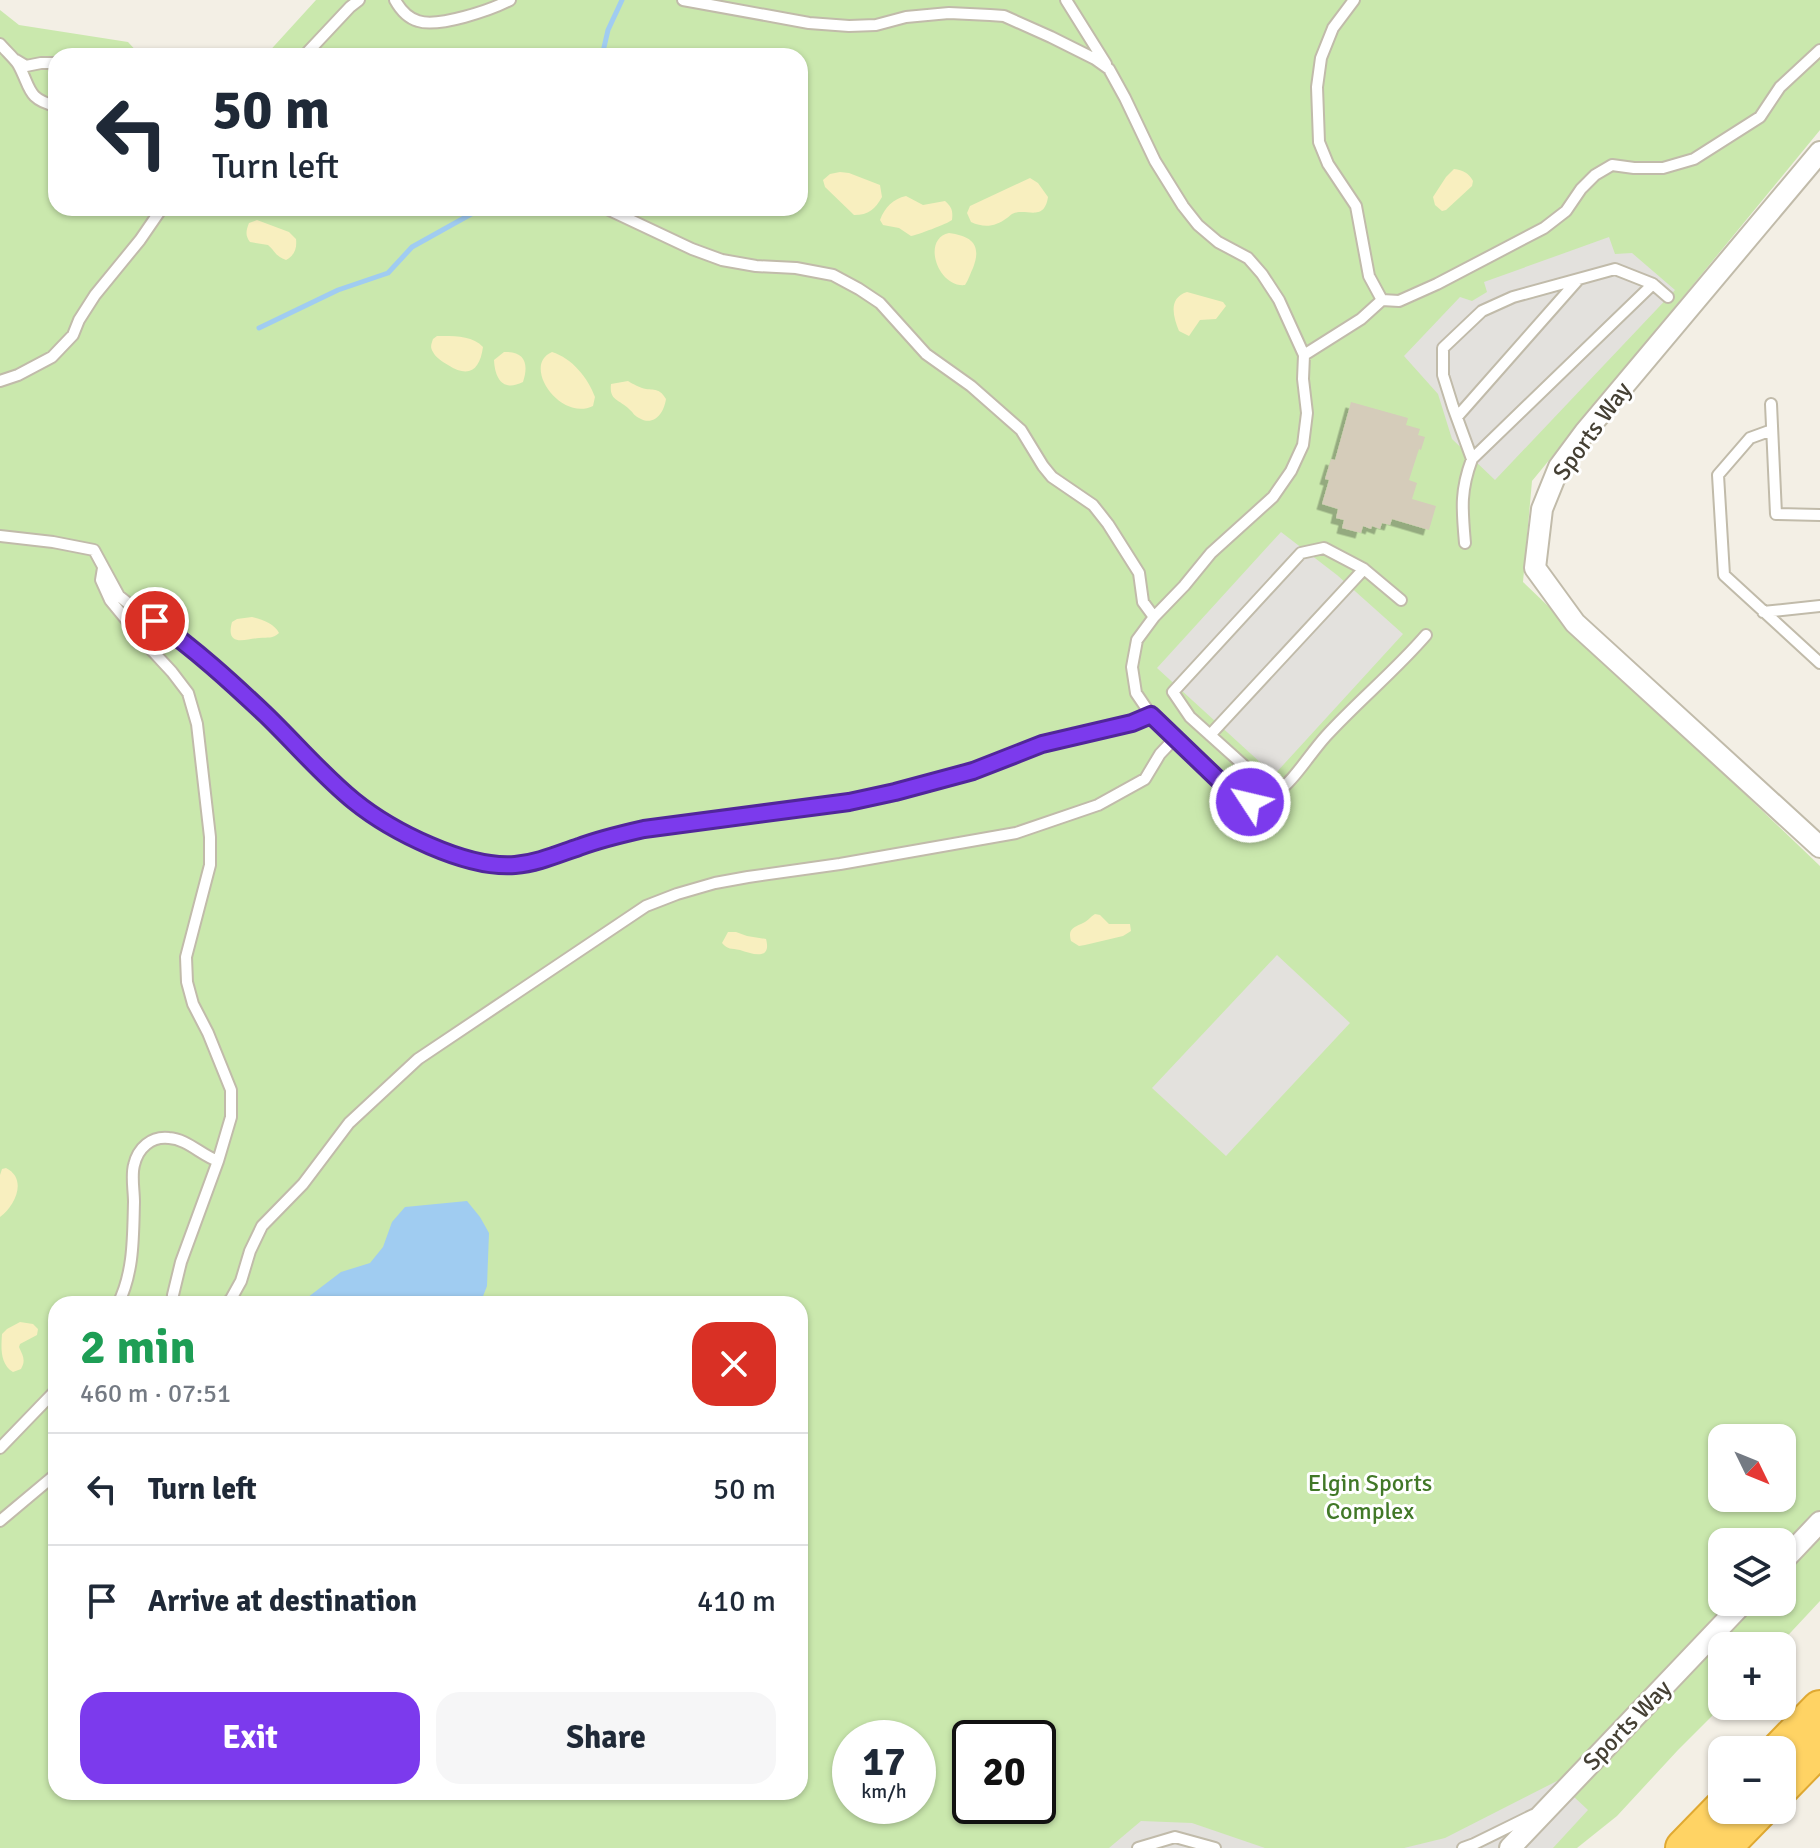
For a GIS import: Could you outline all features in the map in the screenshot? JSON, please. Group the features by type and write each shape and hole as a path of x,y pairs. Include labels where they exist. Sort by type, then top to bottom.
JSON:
{"highway":[{"path":"1794,1736 1820,1709"},
{"path":"1796,1772 1820,1747"},
{"path":"1684,1848 1708,1823"},
{"path":"1722,1848 1745,1824"}],"street":[{"name":"Sports Way","path":"1820,152 1559,467 1542,509 1535,568 1575,623 1820,847"},
{"path":"1796,1547 1820,1522"},
{"name":"Sports Way","path":"1510,1848 1731,1616"}],"lane":[{"path":"312,48 359,0"},
{"path":"395,0 402,11 418,22 443,21 474,14 510,0"},
{"path":"683,0 809,23 849,26 876,25 906,17 949,13 1004,16 1095,59 1109,69"},
{"path":"1066,0 1116,80 1171,189 1198,225 1218,242 1248,258 1262,274 1279,300 1304,355 1307,413 1303,445 1291,471 1273,497 1211,553 1137,640 1132,667 1136,693 1151,715 1225,786 1250,802 1271,799 1298,773 1323,739 1357,703 1403,662 1426,635"},
{"path":"1354,0 1333,28 1321,58 1317,87 1319,142 1328,164 1356,206 1369,276 1382,300"},
{"path":"0,44 26,66 48,64"},
{"path":"1304,355 1361,319 1382,300 1399,301 1544,228 1566,211 1595,175 1612,165 1663,168 1694,159 1760,117 1780,87 1820,50"},
{"path":"16,60 29,92 48,104"},
{"path":"0,381 52,357 73,335 95,295 156,216"},
{"path":"622,216 722,260 833,275 880,303 926,354 971,386 1021,430 1052,477 1093,505 1139,573 1143,602 1154,617"},
{"path":"1472,459 1443,375 1443,348 1482,311 1513,297 1615,269 1653,284 1668,297"},
{"path":"1457,417 1578,279"},
{"path":"1465,543 1462,509 1464,480 1472,459 1653,284"},
{"path":"1771,404 1776,514 1820,515"},
{"path":"1772,430 1750,438 1718,475 1724,575 1820,663"},
{"path":"0,536 94,550 119,596 187,643 354,801 417,839 453,855 482,863 513,865 543,860 611,836 644,829 849,802 895,792 973,771 1042,744 1132,723 1151,715"},
{"path":"1249,770 1190,717 1173,692 1301,553 1324,548 1364,569 1401,600"},
{"path":"103,568 101,580 110,600 188,693 197,724 210,837 210,865 192,929 186,969 193,1004 231,1090 231,1117 181,1262 173,1296"},
{"path":"1210,735 1364,569"},
{"path":"1763,612 1820,606"},
{"path":"233,1296 262,1226 303,1184 349,1123 373,1100 418,1059 646,906 677,894 737,879 1016,833 1098,805 1145,779 1160,754 1176,737"},
{"path":"121,1296 129,1275 133,1237 133,1166 141,1148 155,1138 171,1137 218,1161"},
{"path":"0,1448 48,1398"},
{"path":"0,1521 48,1481"},
{"path":"1463,1848 1547,1808"},
{"path":"1138,1848 1175,1837 1191,1845 1215,1848"}],"green space":[{"name":"Elgin Sports Complex","path":"316,0 1820,0 1820,130 1532,481 1523,582 1820,866 1820,1601 1791,1632 1708,1632 1708,1720 1617,1816 1577,1848 0,1848 0,10 19,25 128,42 134,48 48,48 48,216 808,216 808,48 272,48"}],"sand":[{"path":"1454,169 1468,174 1473,181 1472,186 1442,211 1435,205 1433,197"},
{"path":"840,172 880,185 882,197 874,208 854,215 825,187 823,180 830,174"},
{"path":"1030,178 1048,197 1043,210 1017,212 989,226 971,222 967,213 970,206"},
{"path":"906,196 923,205 945,201 952,209 952,220 911,236 899,228 883,225 880,220 887,207"},
{"path":"257,220 289,232 296,239 292,256 286,260 268,245 250,242 248,226"},
{"path":"949,233 964,236 975,248 973,268 965,285 947,279 936,262 936,244"},
{"path":"1187,292 1223,302 1226,306 1216,319 1200,320 1189,336 1179,331 1174,308 1177,299"},
{"path":"437,336 462,337 479,343 483,347 473,370 462,371 439,359 431,347"},
{"path":"504,352 517,354 524,360 526,370 523,382 510,385 498,378 494,360"},
{"path":"552,352 573,364 584,376 595,397 593,406 580,409 568,406 548,390 541,368 544,359"},
{"path":"628,381 641,388 658,391 666,399 661,414 654,420 635,416 613,397 611,384"},
{"path":"252,617 268,622 279,633 270,637 234,639 231,636 232,622"},
{"path":"1095,914 1109,924 1130,924 1131,931 1123,936 1079,946 1071,941 1072,930"},
{"path":"728,932 766,939 766,951 755,954 728,948 722,943"},
{"path":"6,1168 13,1173 18,1185 14,1200 0,1217 0,1175"},
{"path":"20,1322 33,1324 38,1329 37,1335 20,1344 23,1363 21,1369 13,1372 4,1360 2,1334"}],"shaded area":[{"path":"1609,237 1615,254 1632,253 1675,290 1495,480 1452,439 1438,394 1404,356 1460,297 1472,301 1487,292 1484,282"},
{"path":"1281,532 1337,575 1403,634 1274,775 1157,668"},
{"path":"1277,955 1350,1023 1226,1156 1152,1088"},
{"path":"1557,1781 1588,1810 1553,1848 1404,1848 1445,1838"},
{"path":"1141,1821 1192,1823 1265,1848 1109,1848"}],"water":[{"path":"467,1201 489,1233 487,1286 483,1296 310,1296 341,1272 370,1263 383,1247 392,1222 405,1207"}],"building":[{"path":"1351,402 1408,418 1406,425 1420,429 1418,435 1425,437 1409,480 1417,483 1412,499 1436,506 1429,530 1392,519 1390,525 1382,523 1380,529 1363,526 1361,533 1342,528 1344,520 1336,518 1338,509 1322,504 1329,480 1325,479 1331,459 1335,460"}],"waterway":[{"path":"604,48 608,30 622,0"},
{"path":"259,328 338,290 388,273 412,247 468,216"}],"route":[{"path":"155,621 187,643 354,801 417,839 453,855 482,863 513,865 543,860 611,836 644,829 849,802 895,792 973,771 1042,744 1132,723 1151,715 1225,786 1250,802"}]}
